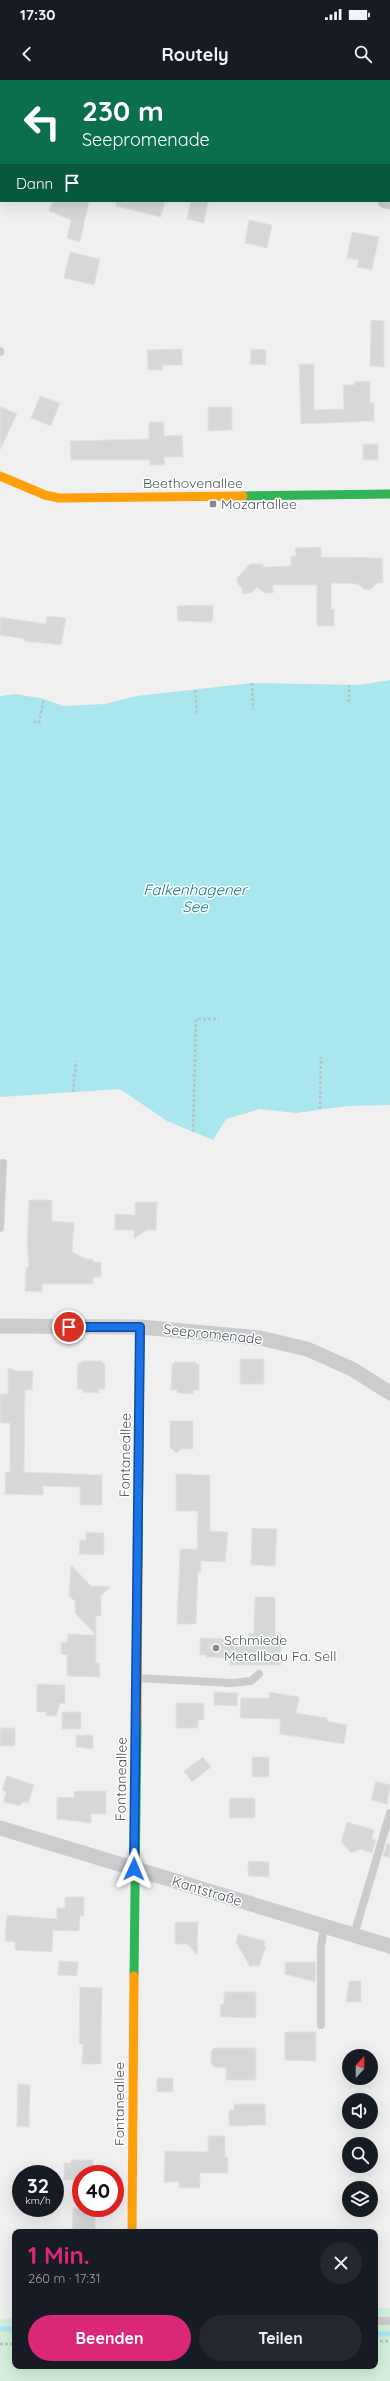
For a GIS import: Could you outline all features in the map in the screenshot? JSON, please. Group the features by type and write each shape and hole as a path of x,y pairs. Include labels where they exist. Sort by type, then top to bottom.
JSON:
{"street":[{"name":"Beethovenallee","path":"0,476 45,495 59,498 390,494"},
{"name":"Seepromenade","path":"0,1326 140,1327 260,1338 307,1349 352,1369 390,1393"},
{"name":"Fontaneallee","path":"132,2229 134,1869 140,1327"},
{"name":"Kantstraße","path":"0,1828 390,1946"}],"lane":[{"path":"0,1228 3,1163"},
{"path":"137,1678 232,1683 251,1681 259,1674"},
{"path":"354,1935 390,1813"},
{"path":"322,2025 321,1947 324,1926"},
{"path":"378,2321 390,2321"}],"path":[{"path":"252,683 253,709"},
{"path":"349,685 349,702"},
{"path":"196,690 197,714"},
{"path":"34,722 39,723 44,699"},
{"path":"193,1132 196,1019 219,1019"},
{"path":"320,1109 321,1057"},
{"path":"73,1092 76,1061"},
{"path":"378,2341 390,2341"},
{"path":"0,2344 12,2344"}],"green space":[{"path":"378,2308 390,2308 390,2381 0,2381 0,2319 12,2318 12,2369 378,2369"}],"water":[{"name":"Falkenhagener See","path":"390,680 390,1105 348,1106 296,1113 260,1109 226,1119 213,1140 167,1121 120,1089 0,1097 0,696 16,694 44,699 63,706 105,704 137,696 252,683 359,685"}],"building":[{"path":"53,202 89,202 80,242 67,238 71,220 49,211"},
{"path":"116,202 165,202 161,217 116,206"},
{"path":"191,202 208,202 204,223 187,219"},
{"path":"249,220 272,225 267,248 245,243"},
{"path":"352,232 379,237 372,270 357,267 359,260 347,258"},
{"path":"70,252 100,259 94,285 64,278"},
{"path":"371,320 384,321 384,367 370,366"},
{"path":"182,349 182,365 163,365 163,370 148,370 147,350"},
{"path":"251,349 266,350 266,365 250,364"},
{"path":"299,364 314,364 314,410 344,409 343,385 354,385 354,382 370,381 370,403 374,403 374,421 301,424"},
{"path":"40,396 60,403 51,426 31,418"},
{"path":"0,406 17,414 0,450"},
{"path":"208,407 232,407 232,430 208,431"},
{"path":"149,422 164,422 164,436 182,435 183,457 164,457 165,465 150,465 150,460 71,460 70,441 149,439"},
{"path":"363,444 378,444 378,460 363,460"},
{"path":"321,547 321,557 382,558 383,583 377,583 371,589 365,590 358,584 331,583 331,609 334,609 334,626 317,626 317,585 273,585 273,593 264,593 257,587 251,593 242,594 242,588 237,583 237,578 250,564 263,564 263,567 291,566 291,556 296,556 295,548"},
{"path":"213,605 213,620 211,622 178,621 177,606"},
{"path":"47,616 66,618 61,645 24,641 25,639 0,635 0,617 46,624"},
{"path":"29,1200 52,1200 52,1221 74,1223 72,1252 86,1259 93,1259 93,1262 101,1262 101,1277 93,1277 93,1284 42,1284 42,1292 25,1291 26,1267 29,1267 27,1243"},
{"path":"135,1202 157,1202 156,1230 146,1230 134,1239 134,1230 115,1230 115,1214 135,1215"},
{"path":"240,1359 264,1359 264,1384 240,1384"},
{"path":"81,1361 102,1361 102,1363 105,1364 105,1389 99,1389 99,1393 83,1392 83,1389 77,1389 78,1363 81,1363"},
{"path":"174,1362 196,1362 196,1364 199,1364 199,1390 193,1390 193,1394 177,1393 177,1390 171,1390 172,1364 174,1364"},
{"path":"8,1368 16,1371 33,1371 32,1390 25,1390 24,1472 102,1475 102,1505 80,1505 80,1487 43,1486 43,1495 5,1494 6,1472 10,1472 10,1423 0,1423 0,1394 8,1394"},
{"path":"170,1421 193,1421 193,1449 181,1449 176,1453 170,1447"},
{"path":"176,1474 210,1475 210,1531 228,1532 225,1562 201,1561 201,1572 198,1572 196,1624 177,1624 180,1549 197,1549 198,1511 176,1511"},
{"path":"252,1528 277,1529 275,1566 251,1565"},
{"path":"86,1532 104,1533 104,1555 79,1554 80,1540 86,1540"},
{"path":"71,1565 91,1586 110,1587 101,1596 101,1616 96,1616 96,1635 75,1613 75,1601 69,1596"},
{"path":"255,1597 275,1597 275,1633 281,1633 281,1665 230,1665 230,1658 206,1657 206,1655 200,1655 200,1638 249,1639 249,1633 254,1633"},
{"path":"68,1634 96,1635 96,1663 99,1663 100,1677 67,1676 67,1655 61,1654 61,1642 67,1642"},
{"path":"37,1684 65,1685 65,1704 60,1703 56,1716 46,1716 46,1712 37,1712"},
{"path":"214,1692 238,1693 237,1706 214,1705"},
{"path":"269,1692 299,1697 296,1713 327,1718 327,1721 347,1725 344,1744 280,1734 280,1719 240,1718 241,1698 269,1698"},
{"path":"176,1703 204,1703 204,1720 198,1720 198,1728 176,1728"},
{"path":"62,1712 81,1712 81,1729 62,1729"},
{"path":"0,1728 15,1728 15,1746 0,1746"},
{"path":"76,1735 93,1735 93,1749 76,1747"},
{"path":"203,1757 211,1767 192,1782 184,1771"},
{"path":"252,1757 269,1757 269,1777 252,1777"},
{"path":"7,1776 34,1785 28,1803 22,1802 20,1806 3,1802 6,1794 5,1791 2,1790"},
{"path":"376,1781 390,1785 387,1804 371,1800"},
{"path":"74,1791 106,1791 106,1814 91,1814 91,1823 57,1819 57,1797 74,1798"},
{"path":"230,1798 255,1798 255,1818 229,1818"},
{"path":"347,1822 374,1830 372,1839 376,1840 372,1853 360,1849 351,1853 341,1842"},
{"path":"387,1843 390,1844 390,1858 383,1856"},
{"path":"248,1861 269,1862 269,1877 248,1876"},
{"path":"65,1897 84,1897 84,1916 80,1916 79,1931 53,1930 52,1952 15,1950 15,1942 5,1941 7,1915 57,1919 57,1908 65,1908"},
{"path":"175,1922 198,1922 197,1955 187,1944 175,1944"},
{"path":"238,1934 265,1941 264,1945 266,1946 259,1966 254,1965 250,1967 236,1942"},
{"path":"59,1961 78,1962 77,1976 58,1975"},
{"path":"285,1962 316,1962 315,1982 285,1974"},
{"path":"349,1981 361,1981 361,2002 346,2002"},
{"path":"80,1987 102,1988 101,2064 82,2064 83,2044 79,2044"},
{"path":"224,1992 256,1992 256,2018 220,2017 221,2004 224,2004"},
{"path":"285,2032 316,2032 316,2061 285,2060"},
{"path":"214,2048 256,2048 256,2080 226,2080 226,2068 214,2067 211,2064 211,2052"},
{"path":"157,2078 173,2078 173,2092 157,2092"},
{"path":"18,2084 30,2085 29,2127 17,2126"},
{"path":"234,2104 265,2104 266,2125 229,2126 229,2110 234,2110"},
{"path":"208,2136 225,2136 225,2157 228,2157 228,2173 200,2173 200,2188 179,2188 179,2182 164,2182 165,2151 208,2152"},
{"path":"71,2160 93,2160 93,2165 72,2165 72,2180 64,2180 64,2163 71,2163"},
{"path":"73,2217 95,2217 95,2229 72,2229"}],"waterway":[{"path":"0,2329 12,2329"},
{"path":"378,2334 390,2334"}],"traffic: fast":[{"path":"243,496 390,494"},
{"path":"138,1566 140,1327"},
{"path":"134,1976 137,1722"}],"traffic: slow":[{"path":"0,476 45,495 59,498 243,496"},
{"path":"137,1722 138,1566"},
{"path":"132,2229 134,1976"}],"place":[{"name":"Mozartallee","path":"213,504"},
{"name":"Schmiede Metallbau Fa. Sell","path":"216,1648"}],"route":[{"path":"69,1327 140,1327 134,1869"}]}
